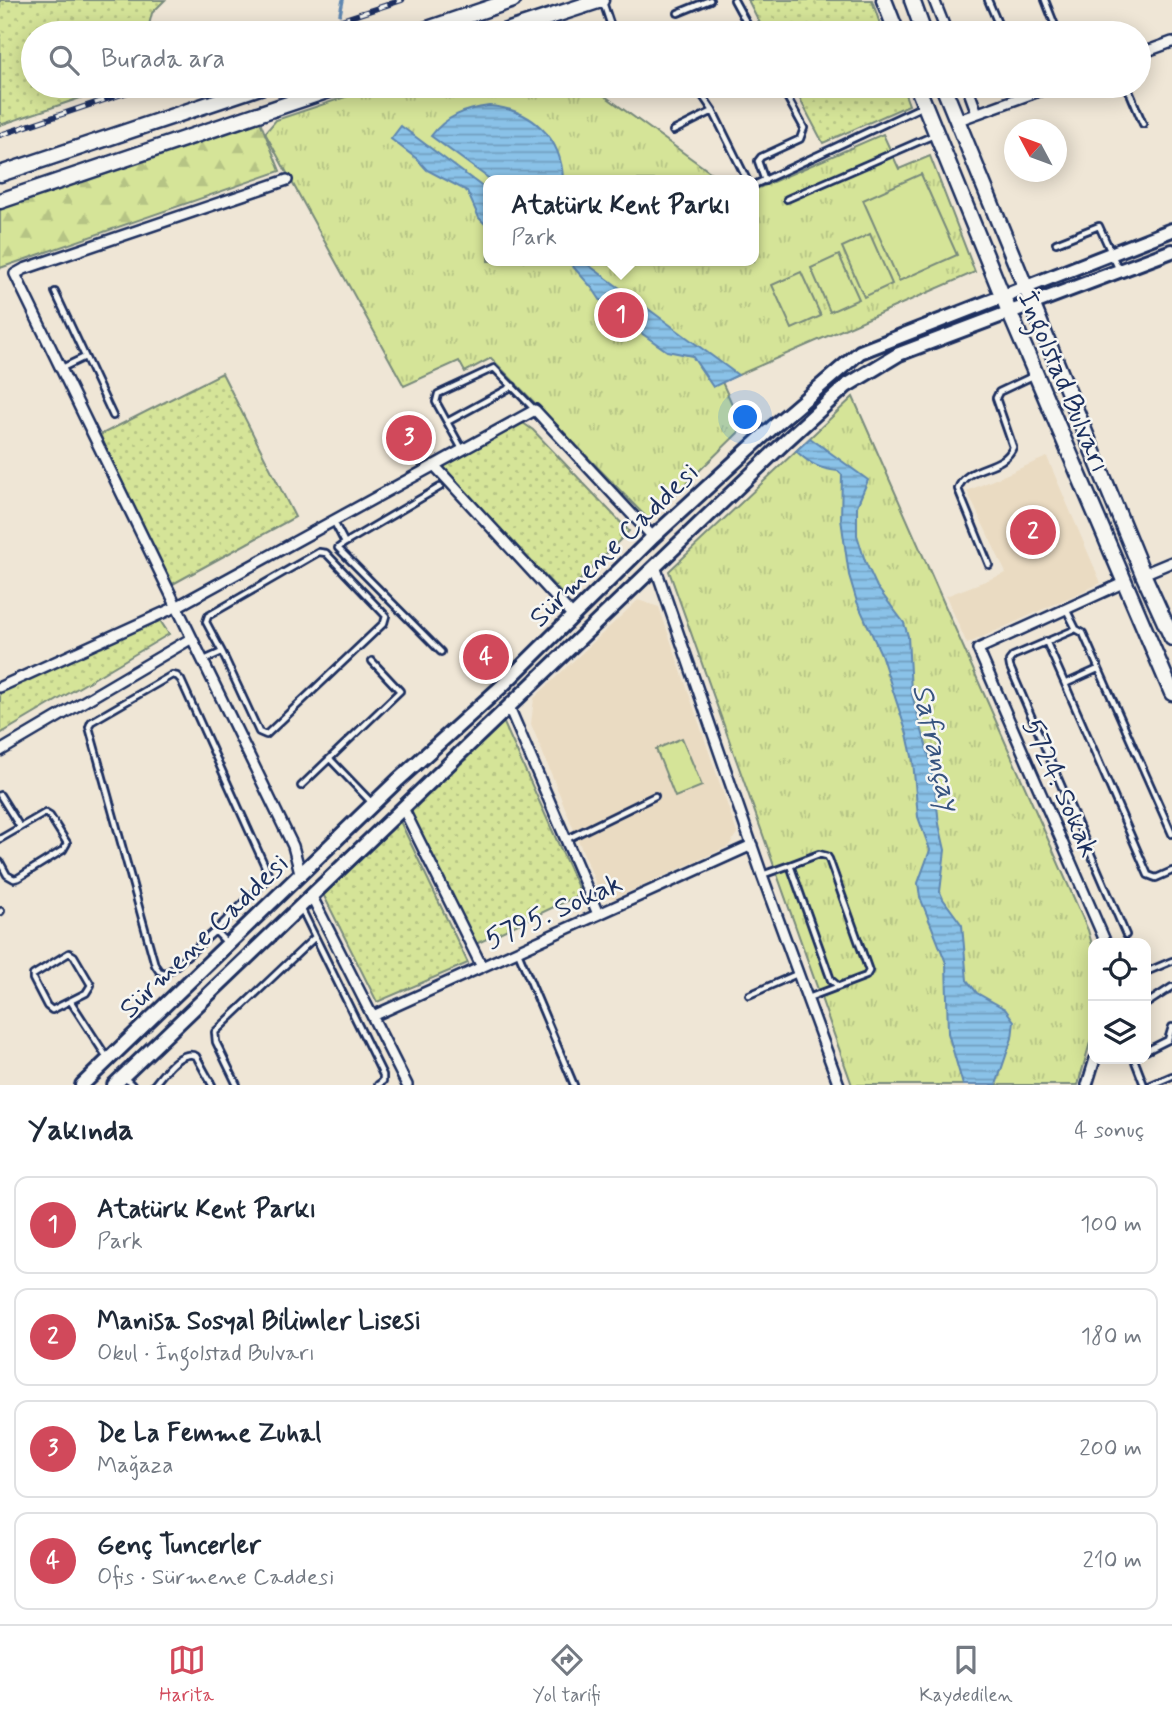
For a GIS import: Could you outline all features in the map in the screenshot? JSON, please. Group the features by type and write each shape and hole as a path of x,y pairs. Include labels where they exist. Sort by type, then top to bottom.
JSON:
{"main road":[{"path":"451,21 513,0"},
{"path":"537,21 602,0"},
{"path":"884,0 892,21"},
{"path":"912,0 920,21"},
{"path":"0,174 227,98"},
{"path":"0,201 305,98"},
{"name":"İngolstad Bulvarı","path":"922,98 1002,295 1172,693"},
{"name":"İngolstad Bulvarı","path":"947,98 1143,574 1172,638"},
{"name":"Sürmene Caddesi","path":"82,1085 373,805 501,687 653,537 774,426 860,352 1172,230"},
{"name":"Sürmene Caddesi","path":"123,1082 403,808 787,439 846,386 899,354 1172,251"},
{"path":"774,426 787,439"},
{"path":"636,554 653,568"},
{"path":"501,687 509,707"},
{"path":"301,876 312,897"}],"street":[{"path":"934,0 942,21"},
{"path":"1151,50 1172,42"},
{"path":"971,98 977,113"},
{"path":"956,121 1009,98"},
{"path":"287,180 15,274 293,846 301,876"},
{"path":"0,687 178,606 535,410 653,537"},
{"path":"434,465 573,616"},
{"path":"1143,574 1172,562"},
{"path":"653,568 837,1084"},
{"path":"1066,609 1123,583"},
{"name":"5724. Sokak","path":"1066,609 978,649 1104,938"},
{"path":"0,751 192,638"},
{"path":"509,707 598,914"},
{"path":"403,808 482,967"},
{"name":"5795. Sokak","path":"373,1016 752,845"},
{"path":"312,897 407,1085"},
{"path":"1087,1085 1093,1064"}],"lane":[{"path":"602,0 609,21"},
{"path":"678,13 710,0"},
{"path":"734,0 745,21"},
{"path":"988,0 997,21"},
{"path":"1045,0 1053,21"},
{"path":"704,98 745,175"},
{"path":"765,181 758,161 761,157 800,139 803,134 804,128 787,98"},
{"path":"1132,98 1143,124"},
{"path":"759,183 925,105"},
{"path":"673,131 713,111"},
{"path":"787,199 936,134"},
{"path":"1056,243 1099,226 1120,271"},
{"path":"55,292 113,416"},
{"path":"61,368 85,357"},
{"path":"462,449 436,402 438,394 490,367 498,370 535,410"},
{"path":"989,565 957,489 964,477 1007,458 1012,452 1013,447 996,398 999,391 1036,375"},
{"path":"447,422 513,386"},
{"path":"440,486 338,548 441,652"},
{"path":"333,521 345,543"},
{"path":"322,552 335,562 386,617 384,623 350,657 267,735 259,732 222,652 206,622 208,616 322,552"},
{"path":"1066,609 1076,629 1083,633 1172,834"},
{"path":"1076,629 1013,656 1009,661 1126,935"},
{"path":"1046,641 1148,875 1156,878 1172,871"},
{"path":"203,661 222,652"},
{"path":"301,786 400,691 372,661"},
{"path":"1065,684 1098,669"},
{"path":"172,675 181,680 269,874 267,880 215,931 170,971 159,971 155,965 89,727 91,722 172,675"},
{"path":"330,759 373,805"},
{"path":"0,795 20,827"},
{"path":"566,840 655,796"},
{"path":"0,839 45,813 50,816 66,840 66,846 14,879 7,875 0,862"},
{"path":"762,874 819,854 829,859 869,971 866,976 807,998"},
{"path":"790,864 831,980 837,985"},
{"path":"301,907 383,1075 383,1081 378,1085"},
{"path":"215,931 229,945"},
{"path":"237,1085 216,1042 215,1032 315,937"},
{"path":"518,951 573,1085"},
{"path":"69,953 74,956 91,985 86,993 71,1002 55,1011 49,1009 33,979 36,971 69,953"},
{"path":"1151,970 1172,961"},
{"path":"748,995 798,974"},
{"path":"1151,1001 1172,987"},
{"path":"71,1002 108,1060"},
{"path":"1151,1048 1168,1040 1172,1027"},
{"path":"154,1085 167,1069 191,1053 196,1055 212,1085"},
{"path":"1136,1064 1144,1085"},
{"path":"1151,1085 1172,1076"}],"shaded area":[{"path":"1047,457 1101,583 967,644 946,596 1006,573 967,491"},
{"path":"638,600 659,607 737,833 729,846 614,899 600,894 531,724 534,698"}],"green space":[{"path":"0,0 165,0 152,13 150,21 21,21 21,98 80,98 0,125"},
{"path":"748,0 872,0 879,21 759,21"},
{"path":"342,98 608,98 714,175 483,175 483,266 759,266 759,188 883,134 899,169 930,156 975,272 722,382 743,428 649,520 491,358 465,372 459,361 404,386 265,133 276,120"},
{"path":"799,98 906,98 909,105 823,143"},
{"path":"257,114 280,171 0,268 0,204"},
{"path":"921,174 957,255 899,281 863,200"},
{"path":"870,234 892,284 864,297 842,247"},
{"path":"839,255 859,299 830,312 811,268"},
{"path":"801,272 821,316 792,329 772,285"},
{"path":"222,373 295,517 171,585 100,435"},
{"path":"853,397 1088,930 1090,938 1088,938 1088,1050 1078,1085 852,1085 669,571"},
{"path":"523,423 533,430 629,531 564,596 444,468 443,461 513,424"},
{"path":"159,619 169,634 0,734 0,692"},
{"path":"503,721 581,894 474,945 409,814"},
{"path":"682,738 702,786 675,797 656,749"},
{"path":"399,819 468,963 377,1002 323,894"}],"water":[{"path":"489,106 504,108 531,119 550,138 557,151 562,175 484,175 431,136 443,123 472,109"},
{"path":"401,126 483,187 483,222 467,191 427,170 391,139"},
{"path":"572,266 590,266 738,375 713,387 692,356 667,351 634,328 624,316 607,310"},
{"path":"810,438 868,480 857,506 857,535 877,587 904,623 908,636 911,691 933,770 945,850 940,892 962,925 967,980 977,993 1005,1009 1014,1021 1012,1038 996,1085 963,1085 948,1033 946,963 920,897 918,883 930,850 918,817 913,761 907,734 881,654 857,602 849,575 841,519 842,475 838,471 815,465 796,451"}],"waterway":[{"name":"Safrançay","path":"340,14 343,0"}],"railway":[{"path":"338,21 402,0"},
{"path":"0,135 110,98"}],"place":[{"name":"Atatürk Kent Parkı","path":"621,315"},
{"name":"De La Femme Zuhal","path":"409,438"},
{"name":"Manisa Sosyal Bilimler Lisesi","path":"1033,532"},
{"name":"Genç Tuncerler","path":"486,657"}]}
